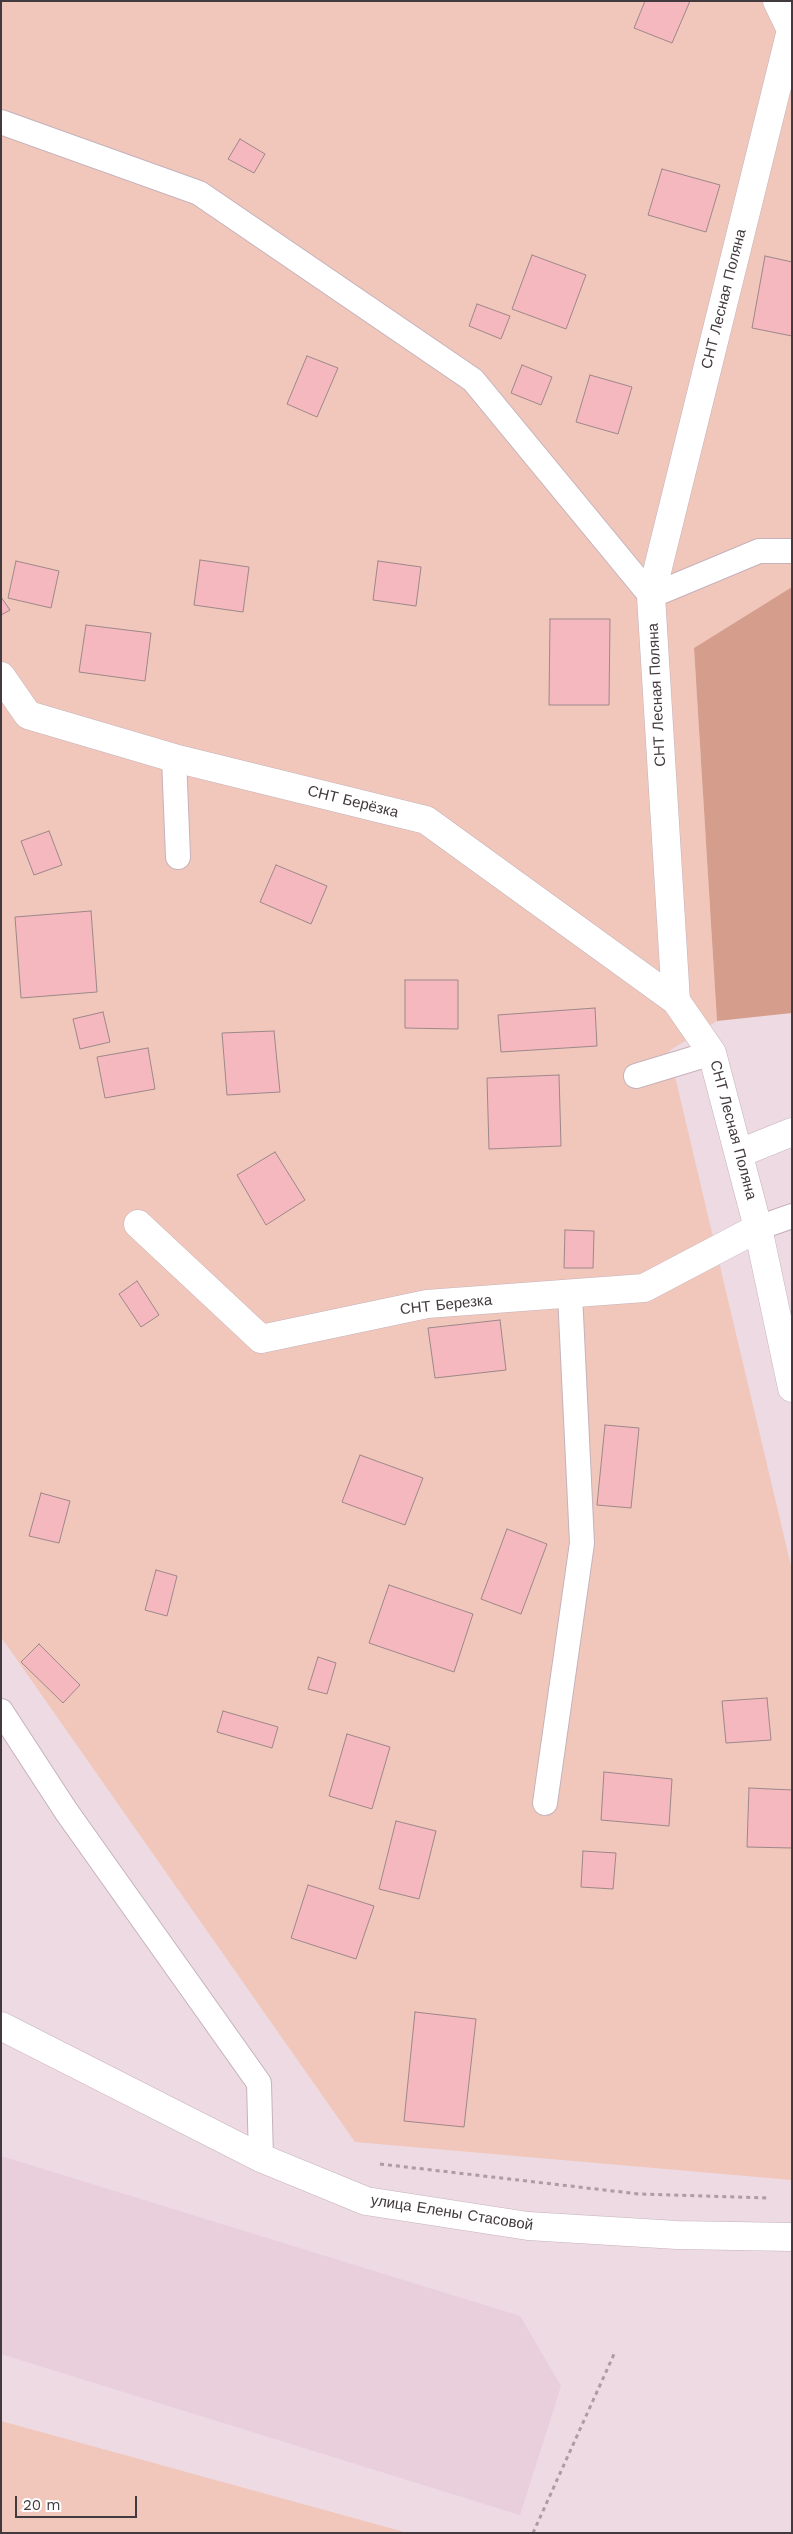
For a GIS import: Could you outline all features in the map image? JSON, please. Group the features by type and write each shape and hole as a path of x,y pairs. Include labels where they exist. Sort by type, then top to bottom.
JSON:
{"street":[{"name":"СНТ Лесная Поляна","path":"777,1 791,30 651,596 676,1001 712,1053 740,1153 758,1228 792,1388"},
{"name":"СНТ Берёзка","path":"1,676 28,715 174,758 426,820 676,1001"},
{"path":"740,1153 792,1132"},
{"name":"СНТ Березка","path":"138,1224 261,1339 427,1304 644,1288 758,1228"},
{"name":"улица Елены Стасовой","path":"1,2026 261,2158 366,2201 528,2226 677,2234 792,2237"}],"lane":[{"path":"1,122 199,193 473,380 651,596 759,551 792,551"},
{"path":"174,758 178,857"},
{"path":"636,1076 712,1053"},
{"path":"758,1228 792,1216"},
{"path":"545,1803 582,1543 570,1294"},
{"path":"1,1711 71,1819 258,2083 261,2158"}],"path":[{"path":"380,2164 639,2194 773,2198"},
{"path":"533,2533 616,2352"}],"shaded area":[{"path":"1,1 792,1 792,587 694,648 717,1021 669,1051 792,1570 792,2180 355,2142 1,1637"},
{"path":"792,587 792,1013 717,1021 694,648"},
{"path":"1,2156 520,2316 561,2386 520,2515 1,2354"},
{"path":"1,2421 408,2533 1,2533"}],"building":[{"path":"645,1 690,1 672,43 634,28"},
{"path":"240,139 265,154 254,173 228,159"},
{"path":"662,169 720,185 706,232 648,215"},
{"path":"532,255 586,275 566,329 512,309"},
{"path":"765,256 792,262 792,336 752,328"},
{"path":"477,304 510,316 501,339 469,326"},
{"path":"307,356 338,368 317,417 287,404"},
{"path":"522,365 552,377 541,405 511,393"},
{"path":"590,375 632,387 618,434 576,422"},
{"path":"200,560 249,567 243,612 194,605"},
{"path":"16,561 59,571 51,608 8,598"},
{"path":"378,561 421,567 416,606 373,600"},
{"path":"1,597 10,610 1,615"},
{"path":"550,619 610,619 609,705 549,705"},
{"path":"86,625 151,633 145,681 79,672"},
{"path":"49,831 62,865 34,875 21,841"},
{"path":"276,865 327,886 311,924 260,902"},
{"path":"91,911 97,992 21,998 15,917"},
{"path":"405,980 458,980 458,1029 405,1028"},
{"path":"595,1008 597,1046 501,1052 498,1015"},
{"path":"103,1012 110,1042 80,1049 73,1019"},
{"path":"274,1031 280,1092 227,1095 222,1033"},
{"path":"148,1048 155,1089 105,1098 97,1057"},
{"path":"559,1075 561,1146 489,1149 487,1078"},
{"path":"275,1152 305,1200 266,1225 237,1175"},
{"path":"565,1230 594,1231 593,1268 564,1268"},
{"path":"137,1281 159,1315 141,1327 119,1294"},
{"path":"500,1320 506,1370 435,1378 428,1328"},
{"path":"605,1425 639,1428 631,1508 597,1505"},
{"path":"360,1455 423,1478 405,1525 342,1502"},
{"path":"41,1493 70,1501 59,1543 29,1536"},
{"path":"507,1529 547,1544 521,1614 481,1599"},
{"path":"156,1570 177,1576 167,1616 145,1610"},
{"path":"389,1585 473,1614 454,1672 369,1643"},
{"path":"39,1644 80,1685 63,1703 21,1662"},
{"path":"318,1657 336,1663 327,1694 308,1689"},
{"path":"767,1698 771,1740 726,1743 722,1701"},
{"path":"223,1711 278,1727 272,1748 217,1732"},
{"path":"347,1734 390,1747 372,1809 329,1796"},
{"path":"604,1772 672,1779 669,1826 601,1820"},
{"path":"749,1788 792,1790 792,1848 747,1847"},
{"path":"396,1821 436,1831 419,1899 379,1889"},
{"path":"583,1851 616,1853 613,1889 581,1887"},
{"path":"308,1885 374,1906 356,1959 291,1938"},
{"path":"415,2012 476,2019 464,2127 404,2121"}]}
